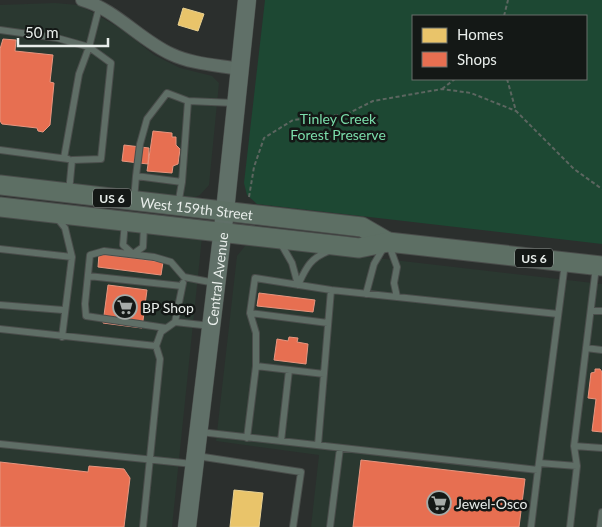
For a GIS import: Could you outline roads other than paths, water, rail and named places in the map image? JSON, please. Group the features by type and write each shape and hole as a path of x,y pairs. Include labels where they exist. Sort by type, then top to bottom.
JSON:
{"main road":[{"name":"West 159th Street","path":"0,186 362,227 388,242"},
{"name":"West 159th Street","path":"0,207 359,248 388,242 599,266"}],"street":[{"path":"82,0 99,8 171,54 189,61 239,69"},
{"name":"Central Avenue","path":"187,527 225,212 247,0"}],"lane":[{"path":"64,158 79,74 99,8"},
{"path":"0,30 57,38 89,46 111,63 101,159 72,160 0,150"},
{"path":"134,201 140,144 147,118 167,93 188,101 236,103"},
{"path":"178,206 182,182 188,101"},
{"path":"69,194 72,160"},
{"path":"136,176 182,182"},
{"path":"53,213 65,228 72,257 63,310 62,336"},
{"path":"125,222 123,245 133,254"},
{"path":"133,254 143,247 144,224"},
{"path":"275,239 282,244 292,263 298,285"},
{"path":"366,294 374,264 388,242"},
{"path":"388,242 397,267 394,283 397,297"},
{"path":"298,285 306,268 316,256 342,246"},
{"path":"0,249 72,257"},
{"path":"166,328 86,316 90,254 104,251 133,254 171,262 184,277 216,284"},
{"path":"532,527 538,466 565,262"},
{"path":"570,527 577,466 574,446 590,311 599,266"},
{"path":"88,276 182,286"},
{"path":"175,322 184,277"},
{"path":"248,438 256,366 256,334 250,313 255,278 331,290 558,314"},
{"path":"318,445 331,290"},
{"path":"0,305 63,310"},
{"path":"590,311 602,312"},
{"path":"250,313 328,324"},
{"path":"143,527 152,459 160,359 156,346 161,332 175,322 211,326"},
{"path":"0,329 156,346"},
{"path":"586,348 602,350"},
{"path":"256,366 324,374"},
{"path":"281,441 289,370"},
{"path":"199,432 340,448 538,466 577,466"},
{"path":"0,444 152,459 195,460 301,472 293,527"},
{"path":"574,446 602,448"},
{"path":"330,527 340,448"},
{"path":"600,527 602,512"}],"place":[{"name":"BP Shop","path":"125,307"},
{"name":"Jewel-Osco","path":"439,503"}],"park label":[{"name":"Tinley Creek Forest Preserve","path":"338,126"}]}
